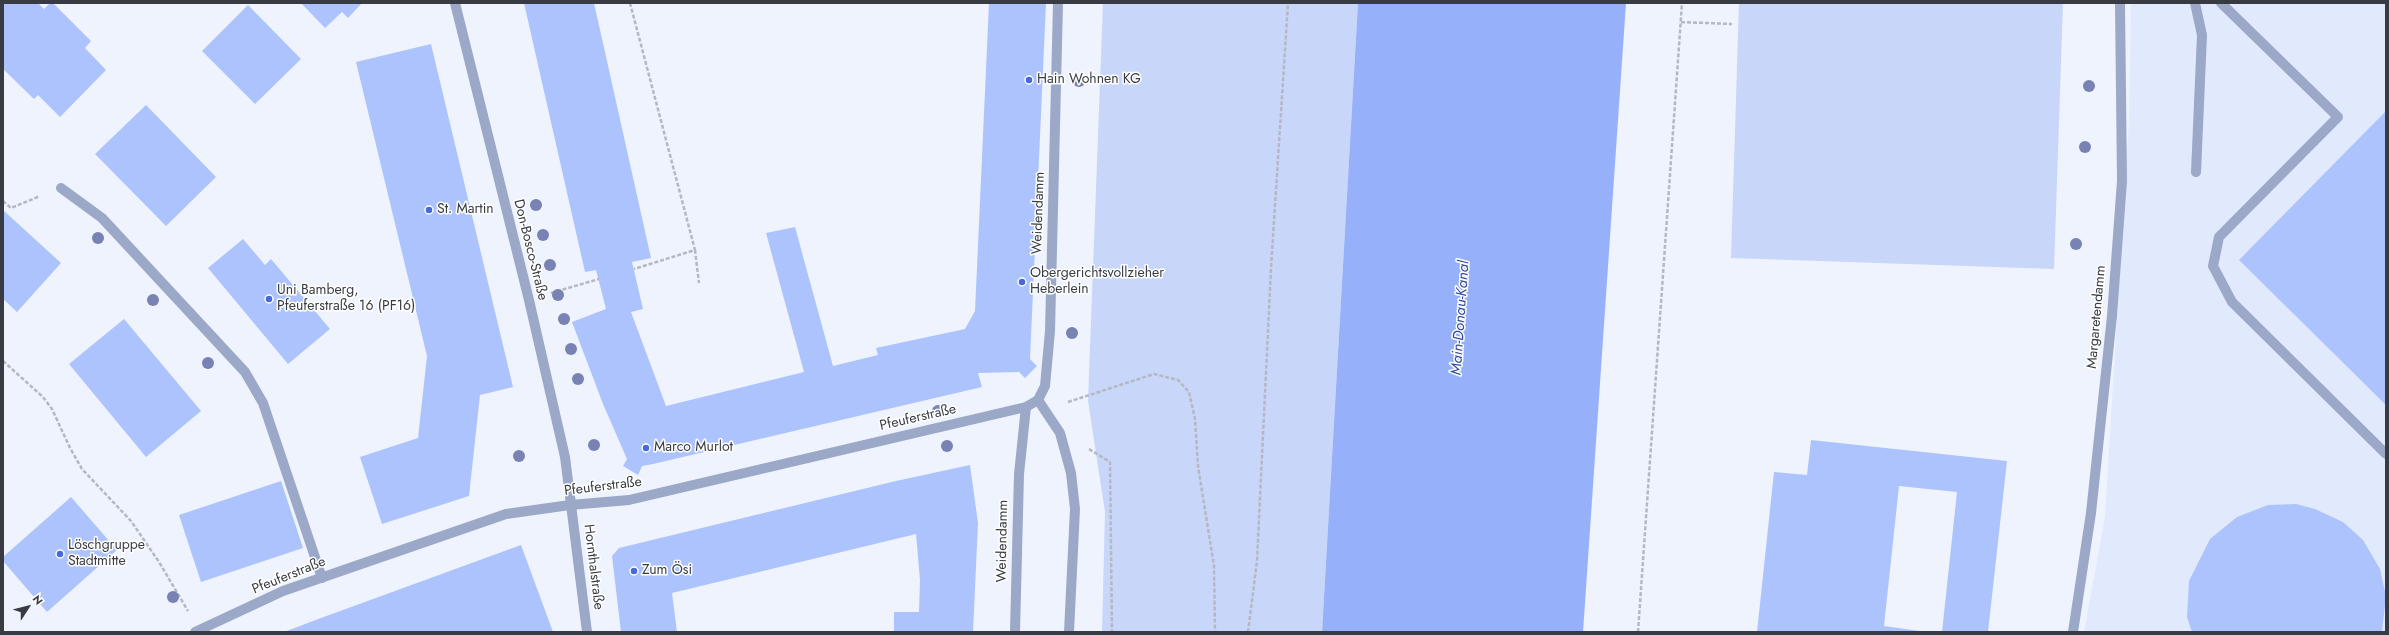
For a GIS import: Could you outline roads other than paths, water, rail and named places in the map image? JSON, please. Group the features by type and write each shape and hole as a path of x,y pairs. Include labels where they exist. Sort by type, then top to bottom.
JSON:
{"street":[{"name":"Don-Bosco-Straße","path":"455,3 529,300 565,457 570,505"},
{"name":"Weidendamm","path":"1038,400 1045,386 1050,331 1058,3"},
{"name":"Margaretendamm","path":"2072,632 2091,513 2116,260 2122,181 2120,3"},
{"path":"2195,3 2202,35 2196,172"},
{"path":"2221,3 2338,117 2219,237 2213,266 2232,302 2386,454"},
{"path":"60,188 102,218 245,372 263,403 322,578"},
{"path":"1026,407 1038,400 1045,410 1060,433 1071,472 1075,509 1070,632"},
{"name":"Weidendamm","path":"1015,632 1019,474 1026,407"},
{"name":"Pfeuferstraße","path":"197,631 283,591 506,514 570,505 629,500 1026,407"},
{"name":"Hornthalstraße","path":"570,505 587,632"}],"water":[{"name":"Main-Donau-Kanal","path":"1358,3 1626,3 1583,632 1322,632"}],"place":[{"name":"Hain Wohnen KG","path":"1029,80"},
{"name":"St. Martin","path":"429,210"},
{"name":"Obergerichtsvollzieher Heberlein","path":"1022,282"},
{"name":"Uni Bamberg, Pfeuferstraße 16 (PF16)","path":"269,299"},
{"name":"Marco Murlot","path":"646,448"},
{"name":"Löschgruppe Stadtmitte","path":"60,554"},
{"name":"Zum Ösi","path":"634,571"}]}
